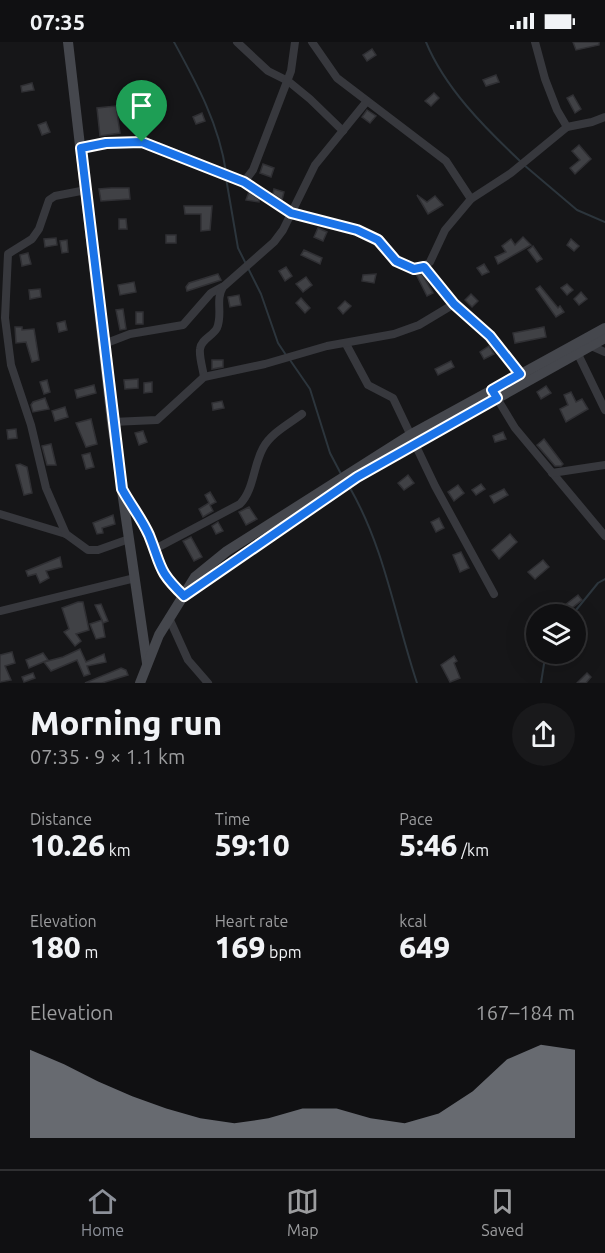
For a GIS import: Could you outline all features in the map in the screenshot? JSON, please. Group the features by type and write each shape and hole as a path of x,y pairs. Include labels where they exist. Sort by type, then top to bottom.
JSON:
{"street":[{"path":"68,42 112,422 147,663"},
{"path":"237,42 268,71 288,81 343,131"},
{"path":"244,182 253,170 288,81 294,42"},
{"path":"312,42 325,65 337,78 446,161 471,199"},
{"path":"535,42 545,79 567,127"},
{"path":"104,344 130,334 183,325 211,293 223,286 274,242 315,165 367,101"},
{"path":"81,148 106,143 142,142 244,182 291,213 357,230 378,240 396,261 414,269 424,267 430,262 445,230 471,199 511,173 567,127 605,117"},
{"path":"66,534 46,488 31,424 11,365 5,318 9,284 6,261 8,254 32,239 39,229 49,200 55,196 86,190"},
{"path":"424,267 454,304 490,336 520,374"},
{"path":"204,377 199,350 201,343 212,335 218,326 218,296 223,286"},
{"path":"112,422 157,420 204,377 394,334 419,325 454,304"},
{"path":"140,683 169,618 195,577 227,551 412,440 582,347 605,328"},
{"path":"494,394 520,374 605,338"},
{"path":"346,344 368,385 393,398 476,565 495,594"},
{"path":"582,347 605,352"},
{"path":"582,347 605,410"},
{"path":"494,394 515,428 605,536"},
{"path":"153,550 240,504 247,496 263,447 271,437 302,414"},
{"path":"552,473 605,465"},
{"path":"122,489 149,535 153,550 168,582 184,596"},
{"path":"0,514 66,534 88,550 98,550 129,539"},
{"path":"0,611 135,578"},
{"path":"169,618 188,660 208,683"}],"building":[{"path":"573,42 599,42 599,45 576,50"},
{"path":"372,49 376,55 367,61 363,55"},
{"path":"496,75 499,82 486,86 483,80"},
{"path":"32,83 34,90 22,92 21,86"},
{"path":"434,93 439,98 431,106 425,101"},
{"path":"573,95 581,109 575,113 567,98"},
{"path":"116,106 120,133 100,136 97,108"},
{"path":"367,110 376,116 370,123 362,117"},
{"path":"202,113 205,121 196,124 193,117"},
{"path":"46,122 50,132 42,135 38,125"},
{"path":"579,145 591,159 575,174 570,168 580,160 572,151"},
{"path":"263,164 274,168 271,177 260,173"},
{"path":"129,188 130,199 101,201 99,189"},
{"path":"274,189 284,192 282,200 273,194"},
{"path":"249,192 259,199 259,202 246,200"},
{"path":"417,195 427,202 435,196 443,205 428,214"},
{"path":"184,206 212,206 210,230 201,231 201,214 185,214"},
{"path":"119,219 126,219 127,229 119,229"},
{"path":"318,228 327,232 323,241 314,237"},
{"path":"166,235 176,235 176,243 166,243"},
{"path":"523,237 531,245 498,264 495,257 506,252 502,246 511,239 515,245"},
{"path":"56,238 57,245 45,247 44,239"},
{"path":"571,239 579,246 574,251 567,245"},
{"path":"67,240 68,252 62,253 60,241"},
{"path":"533,246 542,259 537,262 528,250"},
{"path":"304,250 322,258 320,264 301,255"},
{"path":"28,253 31,264 22,266 20,255"},
{"path":"484,264 489,272 482,275 477,268"},
{"path":"286,267 292,276 285,281 279,271"},
{"path":"218,274 221,280 187,291 186,287 189,283"},
{"path":"376,274 374,283 362,281 363,275"},
{"path":"416,274 422,274 433,293 427,296"},
{"path":"306,277 312,285 303,292 296,284"},
{"path":"134,282 136,292 120,295 118,285"},
{"path":"567,284 573,290 567,295 561,288"},
{"path":"540,286 564,312 556,317 536,289"},
{"path":"40,289 41,297 30,299 29,290"},
{"path":"581,292 587,299 579,305 574,299"},
{"path":"471,294 478,301 472,307 465,300"},
{"path":"239,295 241,305 230,307 228,297"},
{"path":"301,298 310,308 305,313 296,303"},
{"path":"345,301 351,306 343,314 338,308"},
{"path":"123,309 126,329 120,330 116,310"},
{"path":"136,312 143,312 143,324 136,324"},
{"path":"65,321 67,330 59,332 57,323"},
{"path":"15,327 22,327 22,330 34,329 39,360 32,362 26,342 16,343"},
{"path":"544,327 546,337 515,343 513,333"},
{"path":"489,346 494,354 484,359 480,352"},
{"path":"212,360 223,360 223,367 212,369"},
{"path":"451,361 454,367 438,375 435,369"},
{"path":"138,379 138,388 125,389 124,380"},
{"path":"47,380 50,392 44,394 40,382"},
{"path":"152,382 152,392 144,393 144,383"},
{"path":"94,385 96,393 77,398 75,390"},
{"path":"546,386 551,393 541,399 537,392"},
{"path":"571,392 576,402 582,399 588,409 566,422 560,409 568,405 564,395"},
{"path":"45,398 49,409 33,412 31,405 33,402"},
{"path":"222,401 224,408 213,410 212,403"},
{"path":"65,407 68,417 55,421 52,411"},
{"path":"91,419 97,444 86,447 76,423"},
{"path":"16,429 17,438 8,439 7,430"},
{"path":"143,431 147,442 139,445 135,433"},
{"path":"503,432 506,439 495,442 493,436"},
{"path":"544,439 563,464 561,466 555,466 537,445"},
{"path":"51,444 56,465 47,465 42,446"},
{"path":"90,453 94,467 86,469 82,455"},
{"path":"16,465 27,467 32,493 24,495"},
{"path":"408,475 414,483 404,490 398,483"},
{"path":"481,484 485,489 476,495 472,490"},
{"path":"458,485 464,493 454,501 448,492"},
{"path":"504,489 508,495 494,503 490,496"},
{"path":"210,492 216,502 210,505 213,511 203,517 199,509 209,503 205,495"},
{"path":"249,507 257,519 246,525 239,512"},
{"path":"113,515 115,524 102,528 103,533 97,534 93,523"},
{"path":"439,518 444,528 436,532 431,522"},
{"path":"218,522 223,531 216,534 212,526"},
{"path":"510,534 517,542 499,559 492,550"},
{"path":"191,537 202,557 194,561 183,541"},
{"path":"461,552 469,568 460,572 453,555"},
{"path":"60,557 62,567 46,571 49,578 40,583 36,574 28,576 26,571"},
{"path":"543,560 549,567 535,579 528,572"},
{"path":"578,595 582,600 577,604 566,604"},
{"path":"83,602 89,630 76,634 81,641 75,646 64,632 69,629 62,608"},
{"path":"101,604 108,621 103,623 95,605"},
{"path":"102,620 105,637 96,639 90,624"},
{"path":"80,649 86,662 104,654 106,662 87,666 90,674 84,676 77,660 51,671 44,662 63,657"},
{"path":"12,652 15,663 5,666 11,680 0,682 0,655"},
{"path":"43,653 48,660 29,668 26,660"},
{"path":"454,656 457,661 454,663 460,678 450,682 441,665"},
{"path":"121,668 126,670 128,675 102,683 85,683"},
{"path":"33,673 35,678 24,682 22,677"},
{"path":"587,673 591,677 586,683 577,683"}],"waterway":[{"path":"174,42 213,121 226,172"},
{"path":"426,42 455,91 479,121 520,161"},
{"path":"524,165 577,210 605,222"},
{"path":"226,178 238,248 261,294 278,343 286,355"},
{"path":"290,360 310,389 330,453 341,474"},
{"path":"350,488 381,559 417,683"},
{"path":"581,604 598,583 605,579"},
{"path":"541,683 544,664"}],"route":[{"path":"142,142 158,146 177,156 244,182 291,213 338,223 357,230 378,240 388,248 396,261 414,269 424,267 454,304 490,336 520,374 492,390 497,398 357,477 184,596 168,582 161,571 149,535 122,489 112,422 81,148 106,143 142,142"}]}
